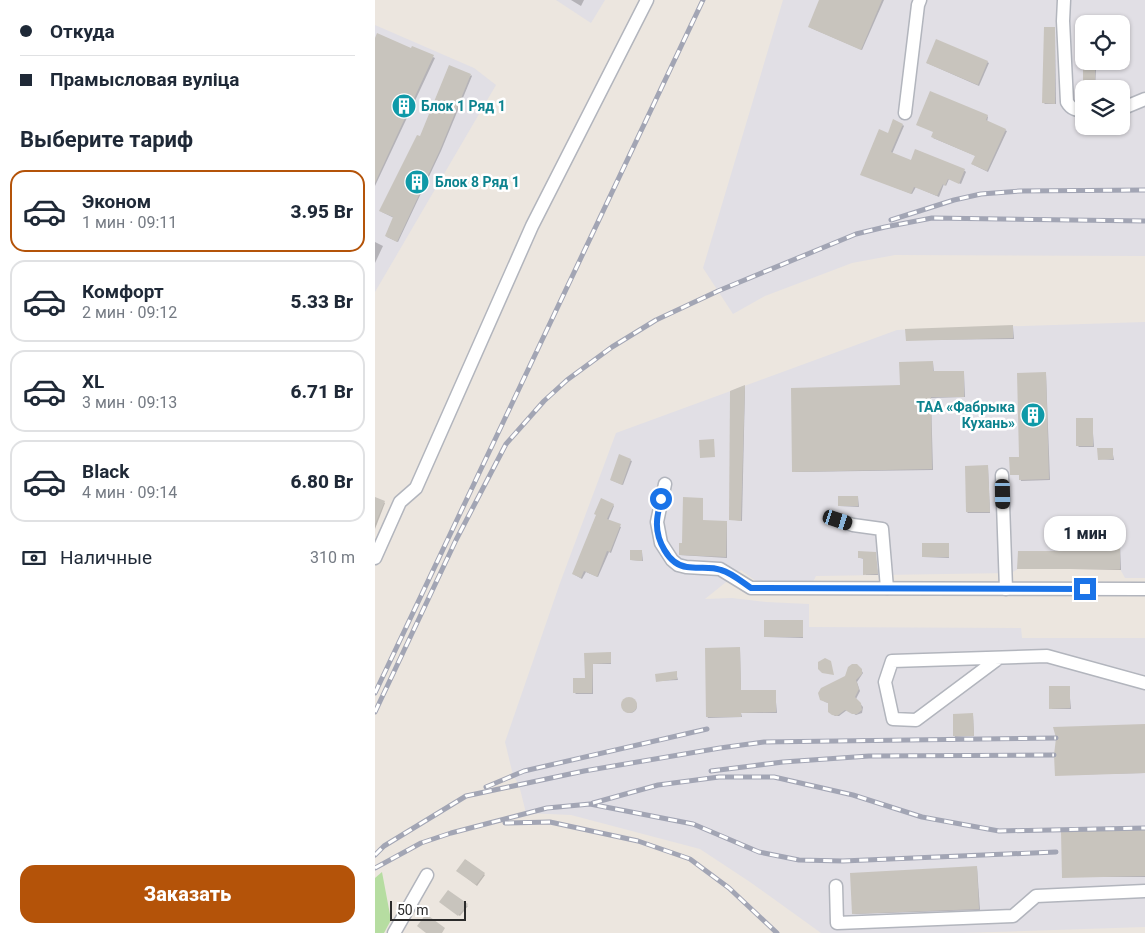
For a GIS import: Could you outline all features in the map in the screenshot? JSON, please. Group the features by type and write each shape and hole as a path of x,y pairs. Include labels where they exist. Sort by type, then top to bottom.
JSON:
{"street":[{"path":"375,558 400,502 416,488 532,226 647,0"},
{"path":"905,113 920,0"},
{"path":"1065,0 1063,21 1067,102 1075,109"},
{"path":"1130,105 1145,99"},
{"path":"1003,474 1006,589"},
{"path":"665,484 657,522 661,543 672,560 678,565 686,567 720,569 751,588 1145,588"},
{"path":"838,520 853,525 882,529 887,588"},
{"path":"999,658 917,720 893,719 885,682 892,661 1047,656 1145,682"},
{"path":"394,933 427,875"},
{"path":"836,886 837,923 1013,916 1036,896 1145,891"}],"shaded area":[{"path":"556,0 605,0 591,23"},
{"path":"783,0 1145,0 1145,256 895,255 852,263 765,296 733,314 703,268"},
{"path":"375,25 474,68 496,85 375,292"},
{"path":"1145,322 1145,578 1125,578 1120,569 1018,569 1011,573 816,576 813,582 757,582 741,570 705,599 732,598 809,604 809,627 1021,628 1022,638 1145,638 1145,927 962,933 821,933 700,849 571,815 526,813 519,785 513,775 505,742 560,583 616,433 897,330"}],"green space":[{"path":"382,872 391,920 384,933 375,933 375,878"}],"building":[{"path":"819,0 882,0 861,50 808,27"},
{"path":"1044,27 1055,27 1055,104 1042,103"},
{"path":"377,33 411,48 412,46 434,55 375,183 375,38"},
{"path":"936,39 988,61 978,85 926,63"},
{"path":"449,65 471,74 440,150 397,242 385,236 393,217 379,211 417,135 420,136"},
{"path":"1083,70 1095,70 1095,80 1083,80"},
{"path":"930,91 988,115 986,120 1006,129 987,171 971,164 975,156 931,137 933,132 916,125"},
{"path":"893,119 903,124 891,152 911,160 915,149 965,169 959,184 948,179 937,196 914,187 911,194 860,175 879,129 888,133"},
{"path":"1013,325 1013,338 906,341 905,329"},
{"path":"933,361 933,371 964,371 964,397 931,397 932,469 792,472 791,388 900,385 899,362"},
{"name":"ТАА «Фабрыка Кухань»","path":"1046,372 1049,479 1019,480 1019,475 1010,475 1009,457 1019,457 1017,373"},
{"path":"745,385 741,521 729,520 730,391"},
{"path":"1076,418 1093,418 1093,446 1076,446"},
{"path":"714,439 715,457 700,458 699,440"},
{"path":"1097,448 1113,448 1113,459 1098,460"},
{"path":"619,454 631,459 622,485 610,480"},
{"path":"988,465 990,512 966,512 965,466"},
{"path":"838,496 858,496 858,506 838,506"},
{"path":"375,497 385,501 375,524"},
{"path":"683,497 703,498 703,520 727,521 726,557 679,555 679,543 682,543"},
{"path":"601,498 614,504 607,519 621,524 610,552 607,551 597,577 584,571 581,578 572,574"},
{"path":"922,543 949,543 949,557 922,557"},
{"path":"1095,543 1120,543 1120,569 1017,569 1018,551 1095,551"},
{"path":"630,550 642,550 642,561 630,560"},
{"path":"858,551 876,552 878,574 863,575 863,558 858,558"},
{"path":"764,620 803,620 803,637 764,637"},
{"path":"740,647 741,690 776,690 776,712 741,713 741,717 706,717 705,648"},
{"path":"611,652 611,663 593,664 592,693 573,693 573,678 585,678 584,653"},
{"path":"825,658 831,661 834,675 822,673 818,669 818,662"},
{"path":"852,664 857,664 862,669 862,674 856,680 859,689 855,697 861,703 862,710 857,714 852,714 845,710 837,716 832,715 828,712 828,703 820,700 818,693 821,688 845,676 848,667"},
{"path":"677,671 677,679 656,682 655,674"},
{"path":"1049,686 1070,686 1070,708 1049,709"},
{"path":"629,697 637,705 629,713 621,705"},
{"path":"973,713 974,736 953,736 953,714"},
{"path":"1145,724 1145,773 1055,776 1054,755 1056,738 1053,727"},
{"path":"1145,830 1145,876 1062,878 1061,831"},
{"path":"465,859 485,873 476,885 456,871"},
{"path":"977,866 979,909 852,914 850,873"},
{"path":"448,890 468,904 458,916 439,902"},
{"path":"426,914 445,928 442,933 426,933 417,926"}],"railway":[{"path":"375,693 703,0"},
{"path":"891,220 954,200 981,194 1020,191 1145,190"},
{"path":"375,712 456,540 506,444 544,401 567,380 612,347 656,320 718,291 856,234 885,227 932,218 1145,221"},
{"path":"486,787 524,771 707,729"},
{"path":"375,855 384,846 466,796 584,771 764,742 1056,738"},
{"path":"711,771 783,762 869,756 1054,755"},
{"path":"593,803 658,785 719,777 774,777 853,795 922,817 999,831 1145,828"},
{"path":"375,868 421,843 451,833 547,808 590,804 693,824 759,852 799,860 843,861 1056,852"},
{"path":"505,823 550,822 638,841 690,859 729,888 777,933"}],"place":[{"name":"Блок 1 Ряд 1","path":"404,106"},
{"name":"Блок 8 Ряд 1","path":"417,182"},
{"name":"ТАА «Фабрыка Кухань»","path":"1033,415"}],"route":[{"path":"661,499 657,522 658,531 661,543 672,560 678,565 686,567 720,569 751,588 1085,589"}]}
